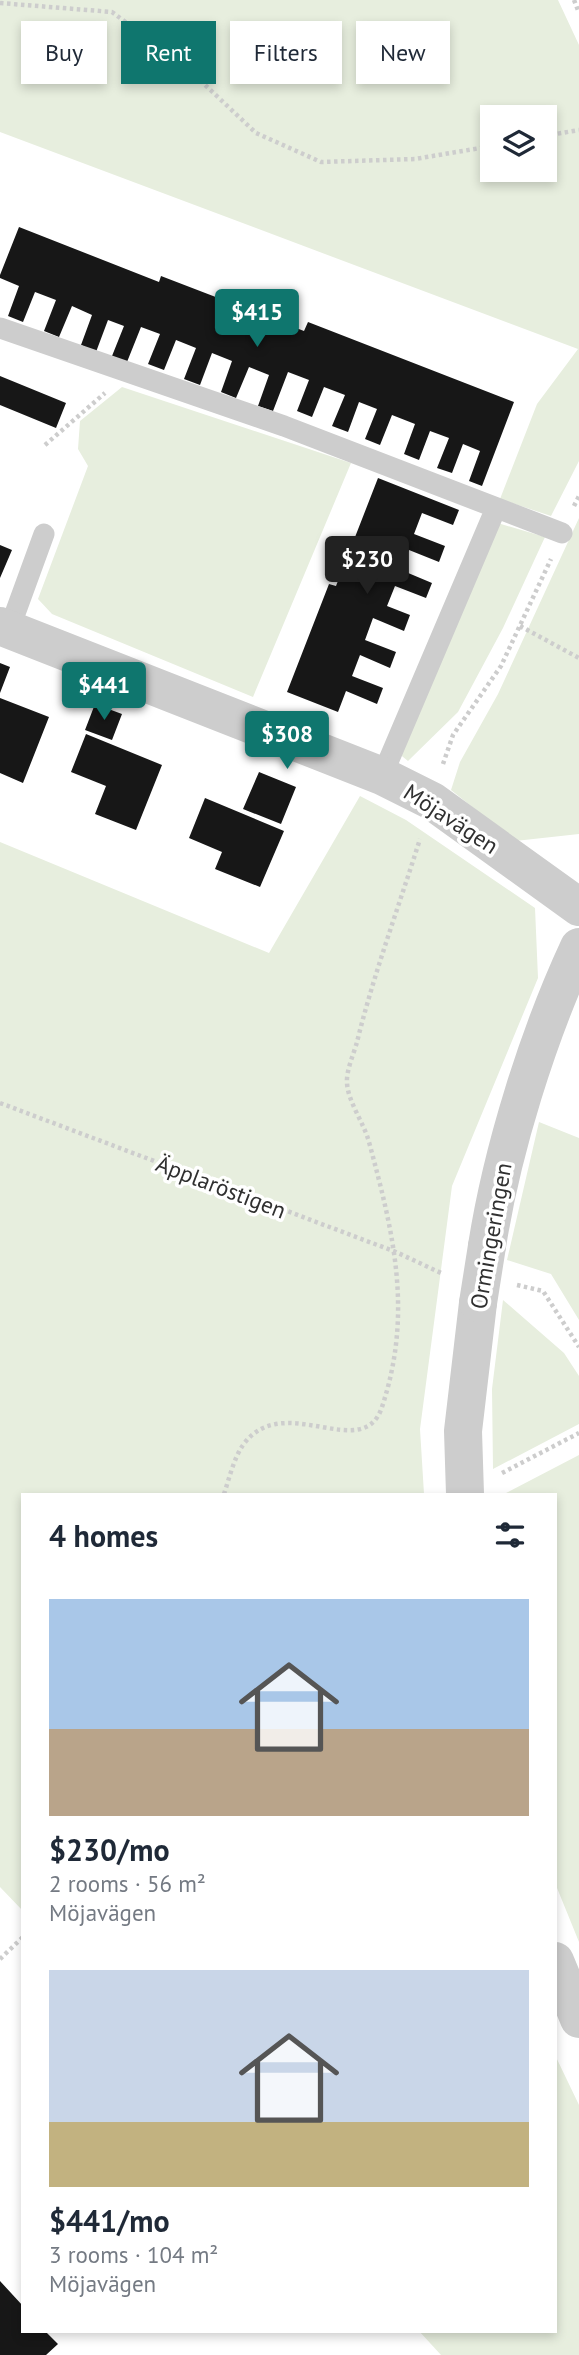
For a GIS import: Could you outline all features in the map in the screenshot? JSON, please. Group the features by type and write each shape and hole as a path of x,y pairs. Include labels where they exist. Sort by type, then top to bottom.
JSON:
{"street":[{"name":"Möjavägen","path":"4,628 382,776 432,801 579,907"},
{"name":"Ormingeringen","path":"465,1493 463,1431 491,1293 487,1246 496,1187 553,1012 579,947"},
{"path":"557,1966 579,2018"}],"lane":[{"path":"0,328 284,426 562,533"},
{"path":"382,776 496,508"},
{"path":"4,628 44,534"}],"path":[{"path":"574,0 579,13"},
{"path":"0,3 112,12 185,66 256,133 321,162 415,159 480,148"},
{"path":"557,134 579,130"},
{"path":"45,445 80,413"},
{"path":"224,1493 243,1445 260,1429 278,1422 292,1421 342,1432 358,1430 374,1422 382,1410 396,1354 397,1252 369,1138 346,1082 360,1027 453,734 501,666 579,496"},
{"path":"520,626 579,658"},
{"name":"Äpplaröstigen","path":"0,1104 397,1252 441,1273"},
{"path":"491,1293 543,1291 579,1347"},
{"path":"465,1493 579,1433"},
{"path":"0,1959 21,1939"}],"green space":[{"path":"0,0 558,0 579,45 579,461 551,516 500,499 537,404 578,349 0,132"},
{"path":"122,387 351,463 253,697 52,614 38,599 88,466 78,449 80,421"},
{"path":"579,518 579,834 515,841 451,790 460,762 498,694"},
{"path":"491,521 545,537 503,628 458,712 408,761 392,748"},
{"path":"360,796 406,820 535,908 538,978 452,1186 420,1429 424,1493 21,1493 21,1909 0,1887 0,842 269,953"},
{"path":"539,1122 579,1138 579,1320 551,1274 507,1260"},
{"path":"503,1300 564,1353 579,1376 579,1424 493,1469 492,1389"},
{"path":"579,1455 579,1942 557,1888 557,1493 506,1493"},
{"path":"557,2059 579,2105 579,2355 441,2355 421,2333 557,2333"}],"building":[{"path":"19,227 159,282 161,276 304,331 308,322 514,402 482,486 469,481 480,451 463,444 452,473 437,468 449,438 430,431 419,460 404,454 415,424 392,415 380,445 365,439 377,409 359,402 348,432 332,426 345,395 324,387 312,417 297,411 309,380 288,372 273,411 258,406 269,375 249,367 236,398 221,392 232,361 212,353 200,385 184,379 196,348 176,340 164,370 148,364 160,334 141,327 127,362 112,356 124,326 108,320 96,352 81,345 92,315 72,306 59,337 44,331 56,300 35,292 23,322 8,316 19,286 0,278 0,275"},
{"path":"0,376 66,403 56,428 0,405"},
{"path":"378,478 459,510 453,525 422,513 414,534 445,546 439,562 409,550 401,570 432,583 426,598 395,586 387,606 410,615 404,631 373,618 365,640 396,652 390,668 360,655 352,676 383,688 377,704 346,691 338,712 287,692 329,584 336,586"},
{"path":"0,545 12,550 0,578"},
{"path":"0,663 10,667 0,693"},
{"path":"0,698 49,717 23,783 0,773"},
{"path":"95,704 122,714 112,740 85,730"},
{"path":"86,734 162,765 136,830 95,814 106,786 71,772"},
{"path":"259,772 296,787 281,824 243,809"},
{"path":"205,798 284,831 260,887 215,869 222,852 189,838"},
{"path":"0,2281 21,2304 21,2333 47,2333 58,2344 46,2355 0,2355"}]}
